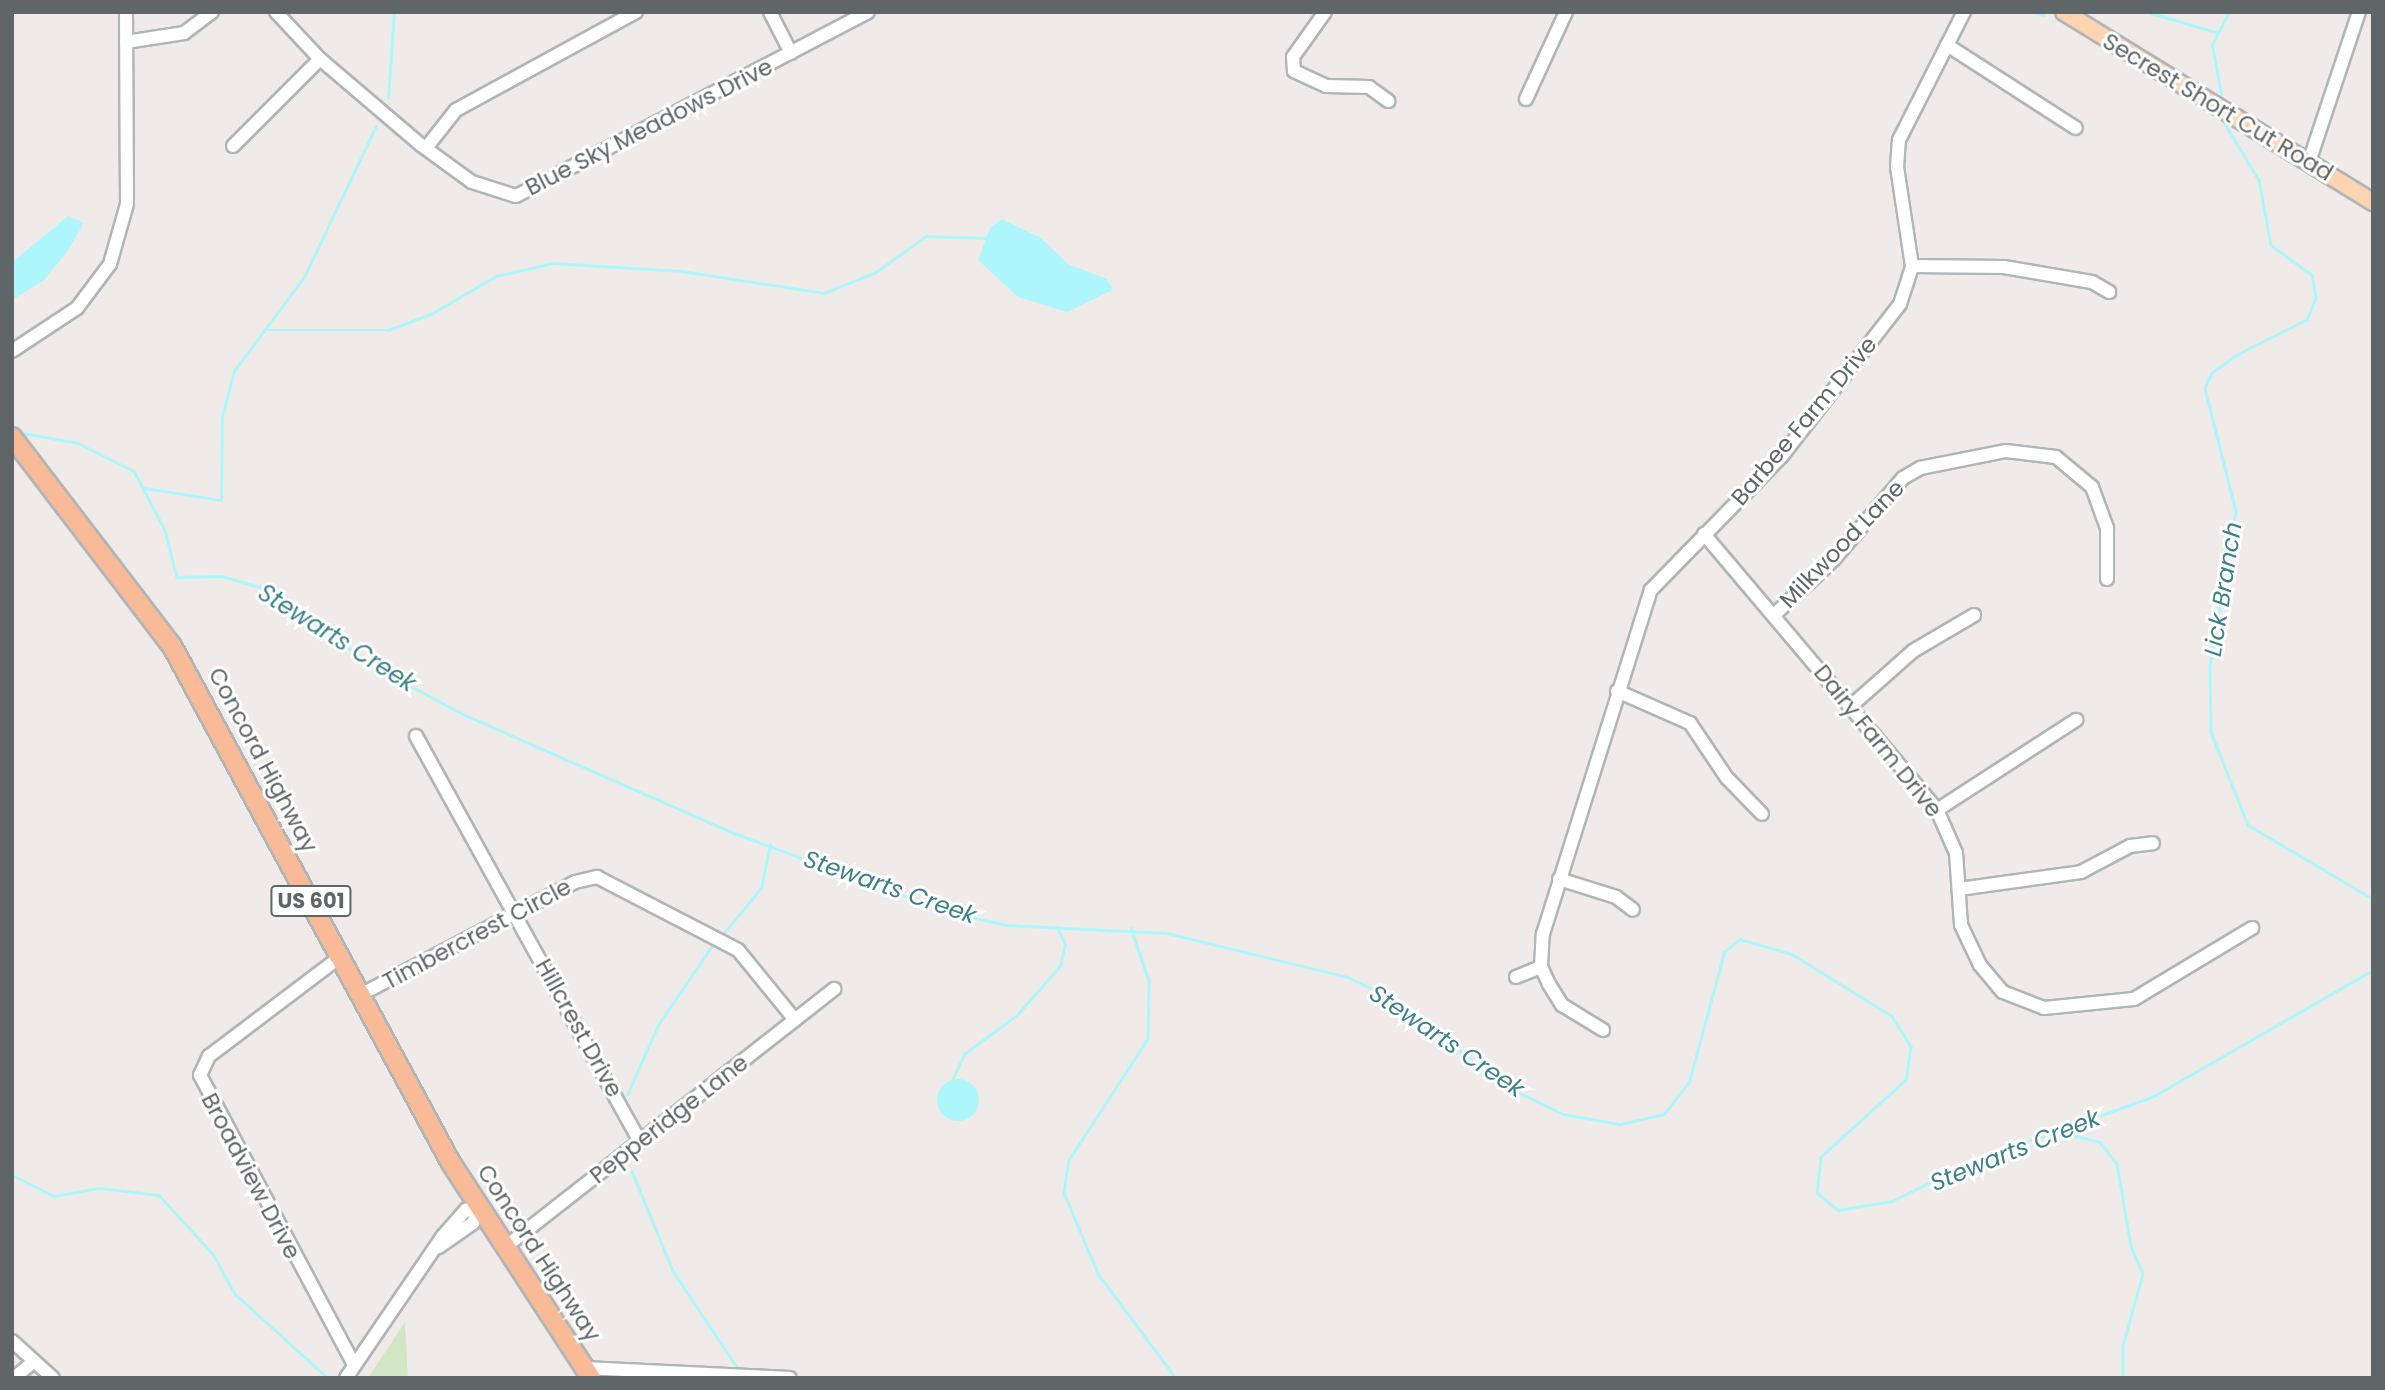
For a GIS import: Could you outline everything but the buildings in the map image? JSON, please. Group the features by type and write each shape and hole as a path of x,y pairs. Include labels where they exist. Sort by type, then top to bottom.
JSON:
{"highway":[{"name":"Concord Highway","path":"12,437 173,646 360,995 478,1208 588,1373"}],"main road":[{"name":"Secrest Short Cut Road","path":"2064,12 2373,202"}],"street":[{"path":"12,351 77,308 110,264 127,204 126,12"},
{"path":"127,42 184,33 212,12"},
{"name":"Blue Sky Meadows Drive","path":"276,12 320,59 426,148 472,182 516,196 868,12"},
{"path":"426,148 456,110 636,12"},
{"path":"770,12 791,53"},
{"path":"1325,12 1293,57 1294,71 1326,86 1368,87 1388,101"},
{"path":"1526,99 1566,12"},
{"name":"Barbee Farm Drive","path":"1541,967 1559,879 1651,590 1781,457 1900,304 1912,266 1896,156 1964,12"},
{"path":"2309,162 2359,12"},
{"path":"1947,45 2076,128"},
{"path":"233,146 320,59"},
{"path":"1912,266 2006,267 2092,282 2109,292"},
{"name":"Milkwood Lane","path":"1774,615 1834,559 1903,478 1920,468 2006,451 2056,457 2092,487 2108,528 2107,579"},
{"name":"Dairy Farm Drive","path":"1704,534 1937,810 1954,844 1961,925 1980,965 2017,1001 2044,1008 2134,999 2252,928"},
{"path":"1851,706 1913,651 1974,615"},
{"path":"1617,691 1690,723 1727,778 1762,814"},
{"path":"1937,810 2076,720"},
{"name":"Hillcrest Drive","path":"416,736 640,1141"},
{"path":"1959,889 2081,872 2130,846 2153,843"},
{"name":"Timbercrest Circle","path":"360,995 590,877 618,885 738,950 795,1020"},
{"path":"1559,879 1616,897 1633,910"},
{"name":"Broadview Drive","path":"340,957 209,1056 200,1075 355,1365"},
{"path":"1516,977 1541,967 1562,1005 1603,1030"},
{"name":"Pepperidge Lane","path":"504,1248 834,989"},
{"path":"346,1378 466,1210 478,1208"},
{"path":"12,1341 53,1378"},
{"path":"14,1378 34,1361"},
{"path":"588,1373 790,1378"}],"green space":[{"path":"405,1322 408,1378 368,1378"}],"water":[{"path":"68,216 84,223 67,252 44,280 12,300 12,262"},
{"path":"1002,219 1041,238 1068,264 1107,279 1113,290 1067,312 1018,297 978,260 990,228"},
{"path":"958,1079 973,1085 979,1100 973,1115 958,1121 943,1115 937,1100 943,1085"}],"waterway":[{"path":"388,98 394,12"},
{"path":"2035,12 2043,15"},
{"name":"Lick Branch","path":"2223,105 2212,45 2229,12"},
{"path":"2151,13 2216,32"},
{"name":"Lick Branch","path":"2219,114 2259,180 2271,245 2312,275 2316,298 2307,320 2237,355 2212,373 2205,388 2236,511 2210,667 2211,732 2248,825 2373,899"},
{"path":"145,488 221,500 222,417 234,371 304,277 376,126"},
{"path":"264,330 388,330 431,314 496,276 553,263 682,271 824,293 876,272 926,236 986,238"},
{"name":"Stewarts Creek","path":"17,432 78,443 134,471 165,530 177,577 222,576 270,590 373,666 465,715 734,833 949,912 1007,925 1167,933 1348,977 1379,992 1512,1089 1563,1114 1620,1124 1664,1114 1689,1082 1724,952 1740,939 1792,954 1892,1016 1911,1046 1906,1080 1821,1157 1817,1193 1838,1210 1892,1201 1973,1161 2152,1097 2373,970"},
{"path":"724,933 761,888 770,845"},
{"path":"953,1078 964,1054 1016,1016 1060,966 1065,945 1057,928"},
{"path":"1131,928 1149,981 1148,1039 1069,1160 1064,1193 1099,1275 1176,1378"},
{"path":"627,1095 658,1025 714,943"},
{"path":"2060,1132 2100,1142 2117,1164 2131,1246 2143,1274 2123,1346 2123,1378"},
{"path":"632,1171 673,1271 737,1367"},
{"path":"12,1175 54,1196 99,1188 159,1195 213,1254 235,1294 328,1378"}]}
